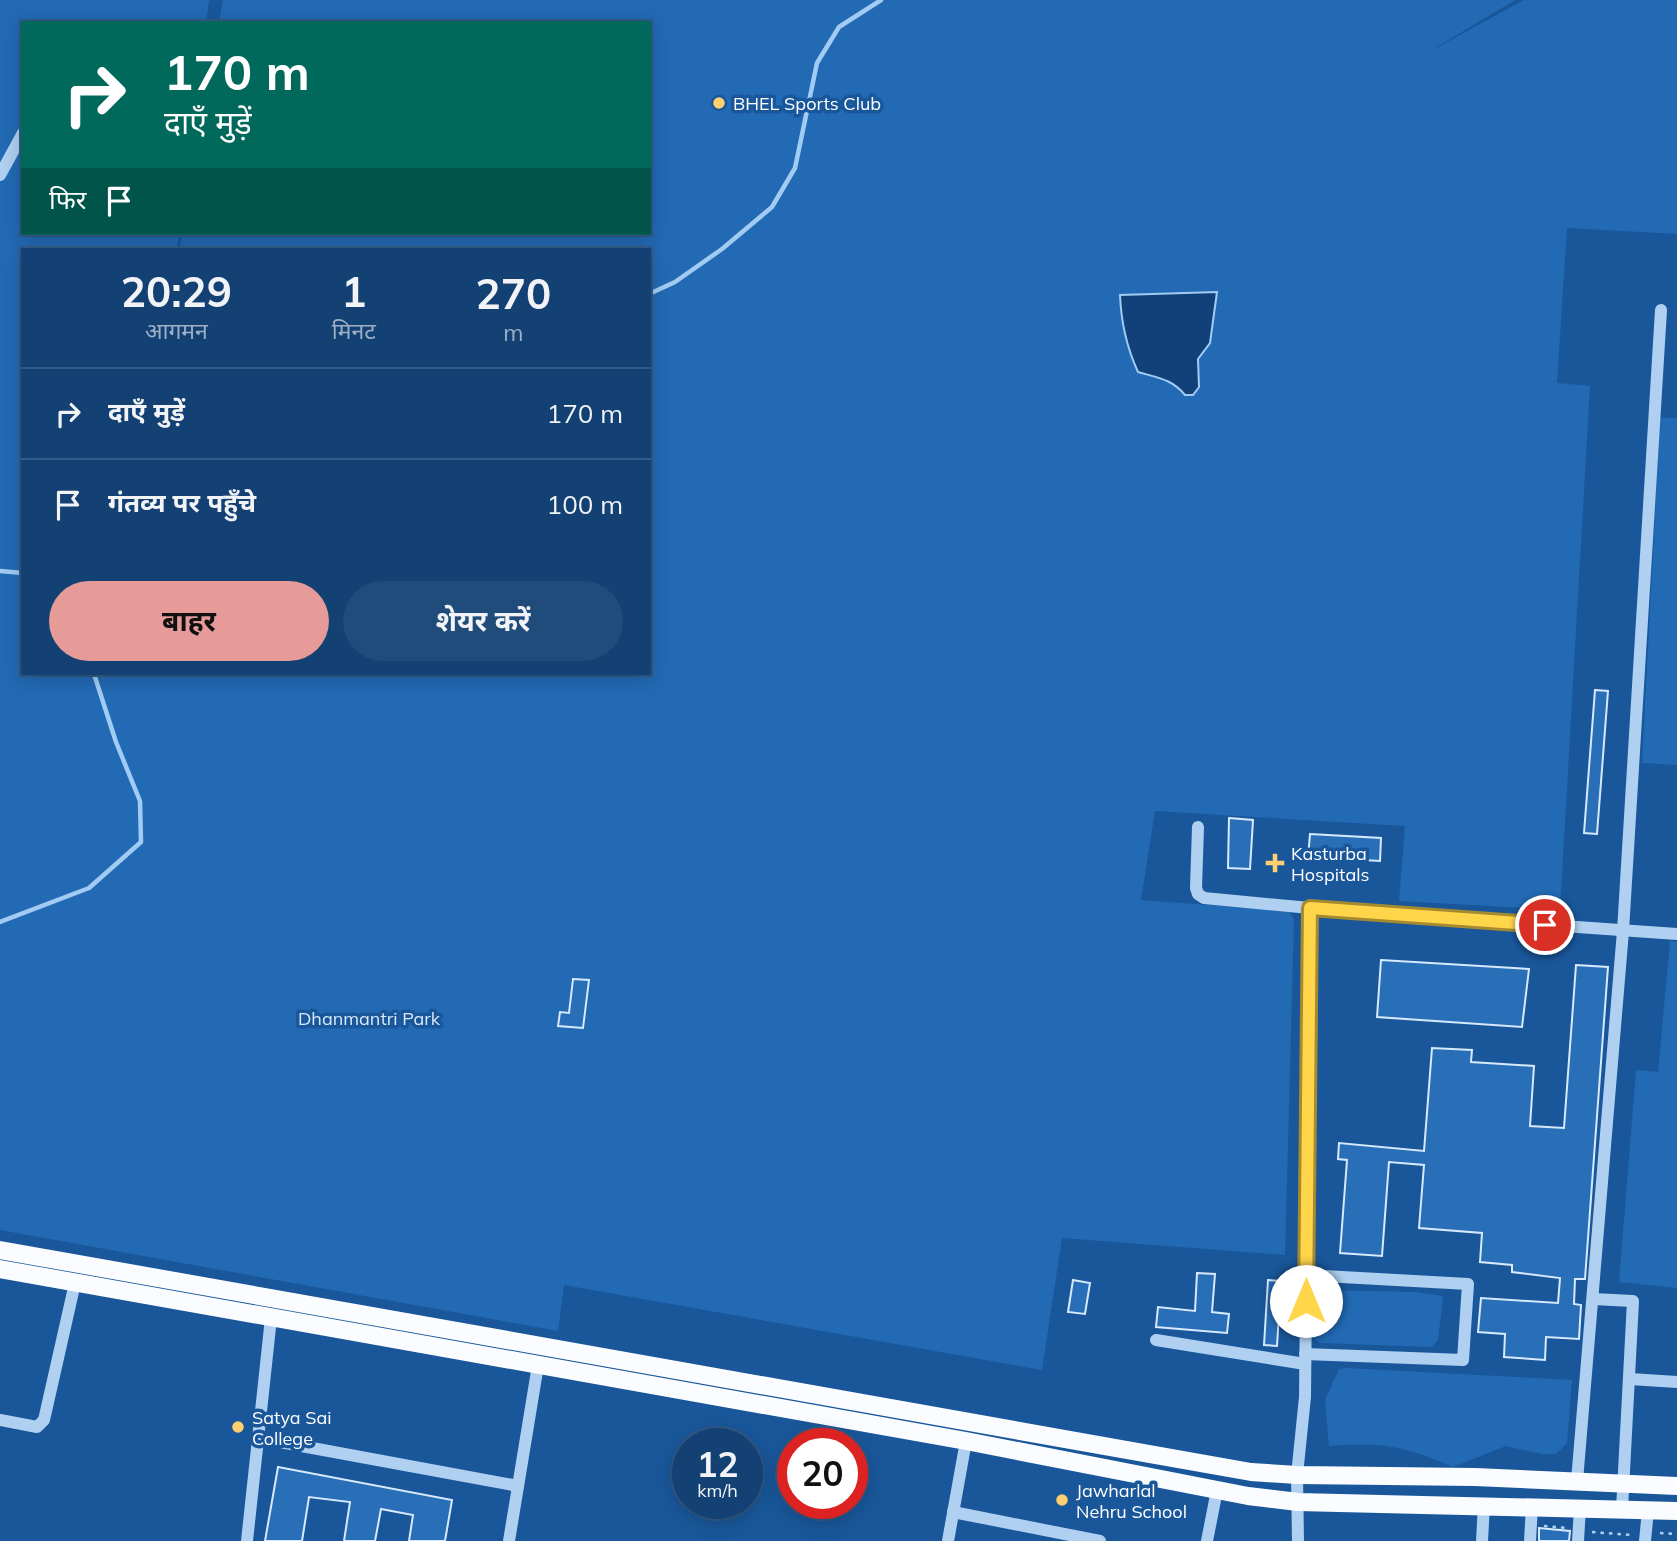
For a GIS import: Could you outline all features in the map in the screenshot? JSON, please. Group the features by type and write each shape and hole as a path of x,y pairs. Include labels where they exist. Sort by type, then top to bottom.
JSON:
{"main road":[{"path":"0,1250 1251,1472 1677,1486"},
{"path":"75,1283 79,1265"},
{"path":"0,1269 966,1441 1217,1490 1298,1502 1484,1504 1677,1511"},
{"path":"367,1335 370,1317"},
{"path":"598,1376 602,1357"},
{"path":"1560,1506 1569,1481"}],"street":[{"path":"0,175 21,137"},
{"path":"1569,1481 1594,1299 1623,930 1661,310"},
{"path":"1198,827 1195,887 1198,894 1204,898 1677,934"},
{"path":"1298,1541 1297,1475 1305,1397 1310,908"},
{"path":"1156,1340 1305,1359 1463,1360 1468,1284 1306,1275"},
{"path":"0,1420 37,1427 44,1420 75,1283"},
{"path":"1594,1299 1633,1301 1622,1509"},
{"path":"247,1541 271,1318"},
{"path":"509,1541 538,1365"},
{"path":"1630,1379 1677,1382"},
{"path":"258,1438 518,1486"},
{"path":"948,1541 966,1441"},
{"path":"1207,1541 1217,1490"},
{"path":"1482,1541 1484,1504"},
{"path":"1530,1541 1532,1506"},
{"path":"1578,1534 1580,1507"},
{"path":"1646,1536 1648,1510"},
{"path":"953,1512 1100,1541"}],"path":[{"path":"1531,1525 1578,1534 1677,1534"}],"green space":[{"name":"Dhanmantri Park","path":"0,0 209,0 206,21 21,21 21,235 179,235 177,248 21,248 21,675 651,675 651,248 179,248 182,235 651,235 651,21 219,21 223,0 1515,0 1425,54 1524,0 1677,0 1677,234 1567,228 1557,383 1590,386 1560,910 1399,901 1405,826 1155,811 1141,900 1289,911 1294,920 1285,1255 1062,1238 1042,1370 564,1285 558,1331 0,1230"},
{"path":"1660,418 1677,418 1677,765 1642,763"},
{"path":"1670,941 1677,942 1677,1288 1619,1282 1636,1070 1658,1072"},
{"path":"1319,1290 1414,1292 1443,1296 1438,1340 1431,1347 1320,1343 1312,1337 1312,1300"},
{"path":"1339,1369 1572,1380 1567,1443 1556,1454 1542,1454 1506,1446 1453,1467 1392,1447 1329,1446 1325,1400"}],"shaded area":[{"path":"1217,292 1210,343 1198,359 1199,387 1193,395 1185,395 1170,382 1138,372 1125,334 1120,295"}],"building":[{"path":"1595,690 1608,691 1597,834 1584,833"},
{"path":"1229,818 1253,820 1250,869 1228,868"},
{"path":"1310,834 1381,838 1380,861 1308,857"},
{"path":"1381,960 1529,969 1522,1027 1377,1017"},
{"path":"1576,965 1608,967 1585,1279 1575,1279 1574,1304 1581,1305 1579,1339 1546,1337 1545,1360 1504,1357 1505,1334 1478,1332 1481,1298 1558,1303 1560,1278 1512,1272 1512,1265 1480,1262 1482,1233 1419,1228 1424,1165 1389,1162 1382,1256 1340,1253 1347,1160 1338,1159 1339,1143 1424,1151 1432,1048 1472,1050 1471,1062 1534,1066 1530,1126 1564,1128"},
{"path":"573,979 589,980 583,1028 558,1026 560,1012 569,1013"},
{"path":"1197,1273 1215,1274 1212,1312 1229,1314 1227,1333 1156,1327 1158,1307 1195,1311"},
{"path":"1073,1280 1090,1283 1085,1314 1068,1312"},
{"path":"1268,1280 1281,1281 1277,1346 1264,1345"},
{"path":"278,1467 452,1500 445,1541 409,1541 413,1515 381,1509 375,1541 344,1541 350,1502 309,1497 302,1541 265,1541"},
{"path":"1539,1528 1570,1531 1569,1541 1539,1541"}],"waterway":[{"path":"651,293 675,282 722,249 772,207 795,168 817,63 839,27 881,0"},
{"path":"0,571 21,573"},
{"path":"0,922 89,888 141,842 140,801 116,742 94,675"}],"place":[{"name":"BHEL Sports Club","path":"719,103"},
{"name":"Kasturba Hospitals","path":"1275,863"},
{"name":"Satya Sai College","path":"238,1427"},
{"name":"Jawharlal Nehru School","path":"1062,1500"}],"route":[{"path":"1306,1301 1310,908 1545,925"}]}
